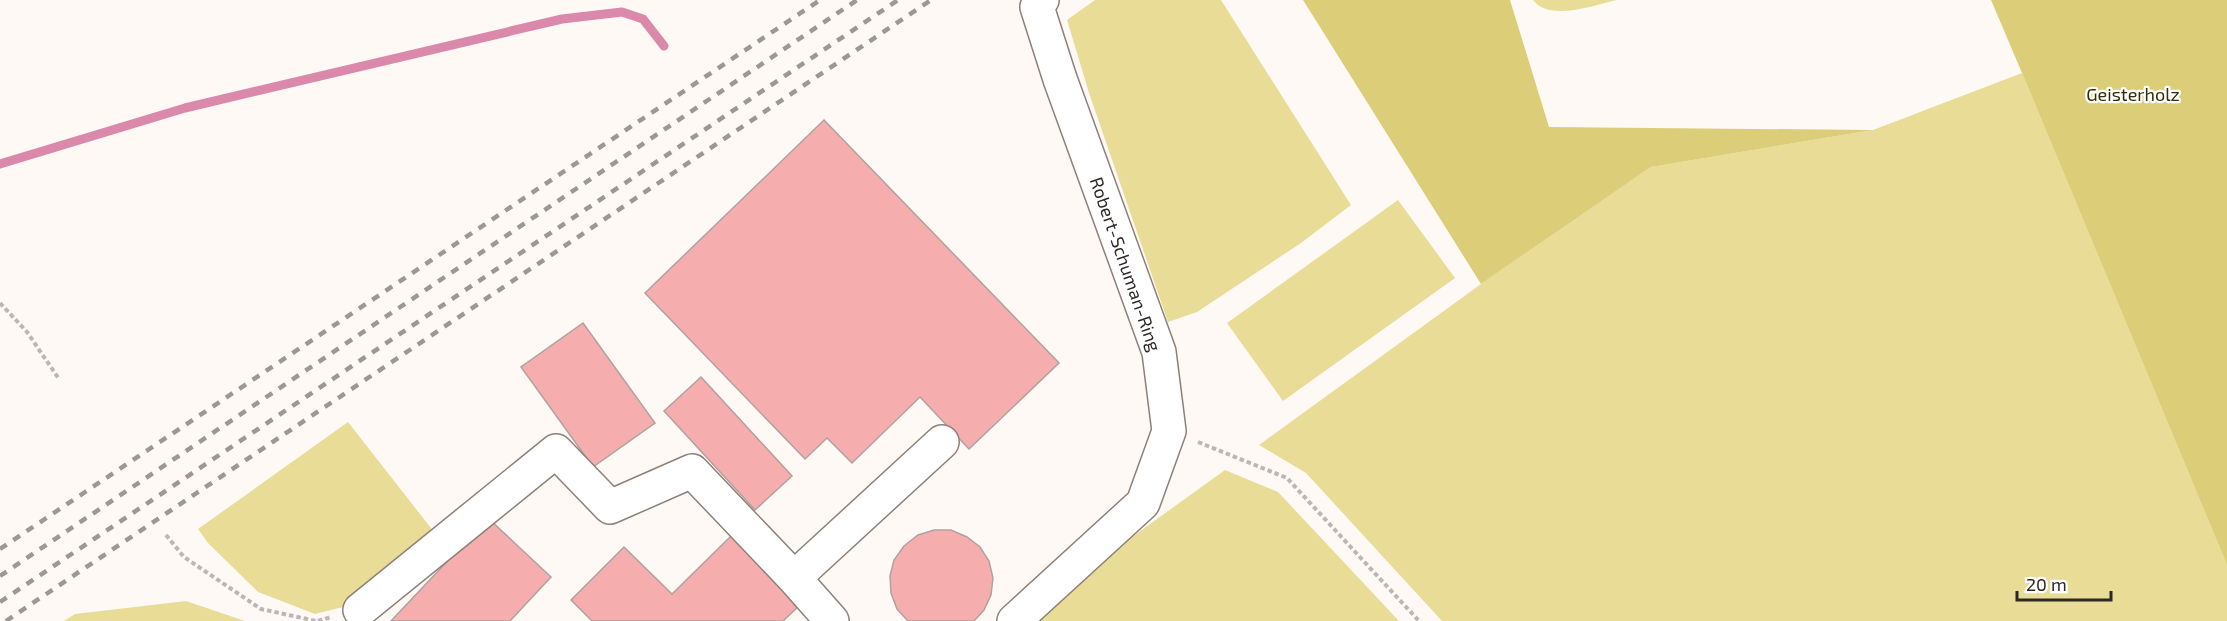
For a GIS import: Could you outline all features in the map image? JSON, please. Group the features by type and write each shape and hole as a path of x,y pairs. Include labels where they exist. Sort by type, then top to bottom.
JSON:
{"street":[{"name":"Robert-Schuman-Ring","path":"1014,621 1143,503 1169,431 1159,352 1060,79 1037,7 1042,0"},
{"path":"794,578 942,442"},
{"path":"360,609 556,451 610,507 692,471 832,621"}],"path":[{"path":"0,303 27,332 58,379"},
{"path":"1169,431 1287,478 1419,621"},
{"path":"166,535 184,557 261,609 316,621"}],"shaded area":[{"path":"1095,0 1221,0 1351,205 1301,243 1197,312 1168,322 1089,93 1067,20"},
{"path":"1533,0 1617,0 1561,11 1540,7"},
{"path":"2022,73 2227,565 2227,621 1442,621 1306,473 1259,445 1481,284 1651,167 1873,130"},
{"path":"1398,200 1455,278 1283,401 1227,323"},
{"path":"348,422 438,537 355,604 315,614 258,592 208,543 198,529"},
{"path":"1225,470 1278,492 1399,621 1036,621 1132,537"},
{"path":"186,601 245,621 64,621 75,614"}],"green space":[{"path":"1303,0 1510,0 1549,127 1873,130 1651,167 1481,284"},
{"name":"Geisterholz","path":"1991,0 2227,0 2227,565 2022,73"}],"building":[{"path":"824,120 1059,363 969,449 920,397 852,463 827,438 805,459 645,293"},
{"path":"583,323 655,423 593,467 521,367"},
{"path":"701,377 792,476 755,510 664,411"},
{"path":"488,518 551,577 510,621 391,621"},
{"path":"934,530 951,530 967,537 980,547 989,561 993,578 991,595 984,610 974,621 908,621 897,609 891,593 890,576 894,560 904,546 918,535"},
{"path":"731,536 800,605 783,621 592,621 571,600 624,547 672,594"}],"waterway":[{"path":"0,164 185,108 562,19 622,12 643,19 664,46"}],"railway":[{"path":"0,549 820,0"},
{"path":"0,576 857,0"},
{"path":"0,602 898,0"},
{"path":"6,621 931,0"}]}
